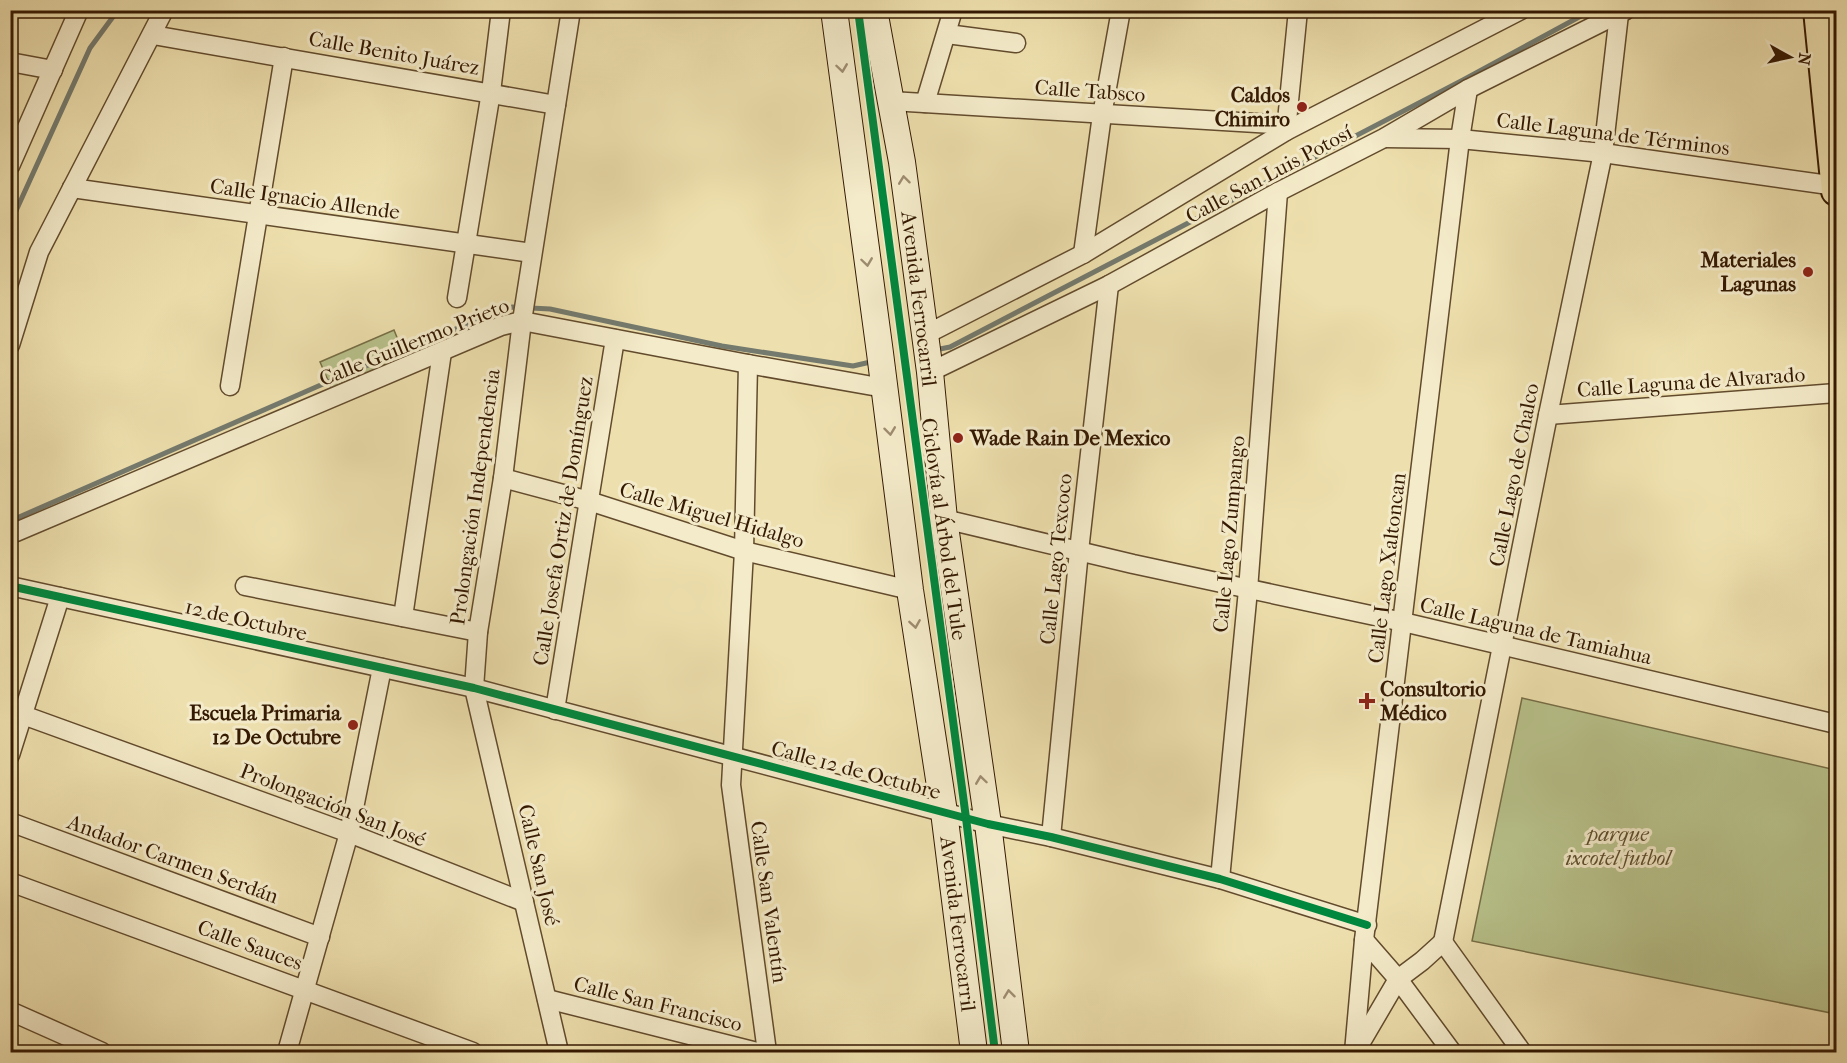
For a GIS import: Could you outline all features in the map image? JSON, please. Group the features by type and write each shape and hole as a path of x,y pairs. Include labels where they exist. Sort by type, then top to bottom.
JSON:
{"main road":[{"name":"Avenida Ferrocarril","path":"834,10 910,590 944,812 974,1053"},
{"name":"Avenida Ferrocarril","path":"874,10 902,162 944,519 988,824 1016,1053"},
{"path":"1818,10 1836,191"}],"street":[{"path":"10,166 79,10"},
{"path":"10,345 39,252 164,10"},
{"path":"457,298 491,92 501,10"},
{"name":"Prolongación Independencia","path":"474,688 478,632 503,478 532,253 571,10"},
{"path":"925,103 953,10"},
{"path":"1083,254 1102,115 1121,10"},
{"path":"1286,128 1298,10"},
{"name":"Calle San Luis Potosí","path":"926,353 1286,128 1521,10"},
{"name":"Calle San Luis Potosí","path":"926,353 1109,285 1278,192 1384,138 1468,89 1623,12"},
{"name":"Calle Lago de Chalco","path":"1443,942 1548,415 1603,153 1623,12"},
{"path":"947,34 1016,43"},
{"name":"Calle Benito Juárez","path":"153,35 556,105"},
{"path":"230,386 285,57"},
{"path":"10,62 53,70"},
{"name":"Calle Lago Xaltoncan","path":"1354,1053 1366,933 1460,139 1468,89"},
{"name":"Calle Tabsco","path":"891,101 1286,128"},
{"name":"Calle Laguna de Términos","path":"1384,138 1460,139 1603,153 1836,186"},
{"name":"Calle Ignacio Allende","path":"72,188 532,253"},
{"name":"Calle Lago Zumpango","path":"1220,879 1248,590 1278,192"},
{"name":"Calle Lago Texcoco","path":"1051,837 1079,551 1109,285"},
{"name":"Calle Guillermo Prieto","path":"16,532 442,352 501,326 524,309 615,339 748,364 882,371"},
{"name":"Calle Josefa Ortiz de Domínguez","path":"555,710 615,339"},
{"path":"403,617 442,352"},
{"name":"Calle San Valentín","path":"748,364 744,551 731,786 767,1053"},
{"name":"Calle Laguna de Alvarado","path":"1548,415 1836,393"},
{"name":"Calle Miguel Hidalgo","path":"503,478 589,501 744,551 910,590"},
{"name":"Calle Laguna de Tamiahua","path":"944,519 1248,590 1403,622 1836,724"},
{"name":"12 de Octubre","path":"10,586 474,688"},
{"path":"245,586 478,632"},
{"path":"10,755 60,597"},
{"path":"286,1053 349,833 382,668"},
{"name":"Calle 12 de Octubre","path":"474,688 988,824 1051,837 1220,879 1366,933"},
{"name":"Calle San José","path":"474,688 559,1053"},
{"name":"Prolongación San José","path":"23,715 349,833 524,902"},
{"name":"Andador Carmen Serdán","path":"10,822 320,937"},
{"name":"Calle Sauces","path":"10,882 473,1053"},
{"path":"1366,933 1452,1053"},
{"path":"1354,1053 1398,979 1443,942 1522,1053"},
{"name":"Calle San Francisco","path":"547,999 757,1053"},
{"path":"10,1011 102,1053"}],"green space":[{"path":"394,330 407,362 334,394 320,362"},
{"name":"parque ixcotel futbol","path":"1522,698 1836,770 1836,1014 1472,941"}],"waterway":[{"path":"10,229 15,213 90,48 118,10"},
{"path":"935,350 950,347 1463,80 1592,10"},
{"path":"10,521 323,384 512,307 550,309 722,346 853,366 875,361"}],"cycle path":[{"name":"Ciclovía al Árbol del Tule","path":"858,10 995,1052"},
{"path":"10,586 474,688 988,824 1051,837 1220,879 1367,925"}],"place":[{"name":"Caldos Chimiro","path":"1302,107"},
{"name":"Materiales Lagunas","path":"1808,272"},
{"name":"Wade Rain De Mexico","path":"958,438"},
{"name":"Consultorio Médico","path":"1367,701"},
{"name":"Escuela Primaria 12 De Octubre","path":"353,725"}]}
